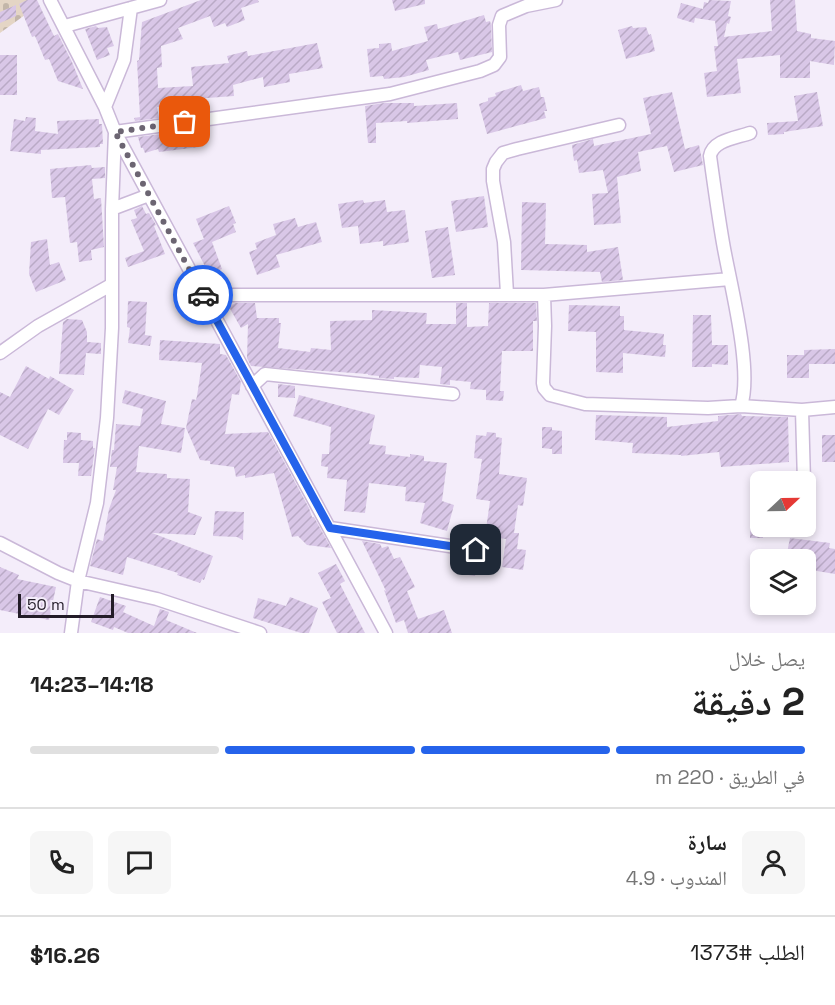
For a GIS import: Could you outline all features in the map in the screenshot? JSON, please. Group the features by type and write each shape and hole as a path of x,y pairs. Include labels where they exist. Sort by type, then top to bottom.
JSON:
{"street":[{"path":"50,0 105,107 115,132 386,633"},
{"path":"64,26 160,0"},
{"path":"115,132 390,94 480,71 494,65 500,57 499,25 502,16 526,6 556,0"},
{"path":"105,107 124,60 131,8"},
{"path":"507,294 504,242 493,181 495,162 503,153 518,148 619,125"},
{"path":"71,633 78,581 97,503 107,418 112,328 112,209 115,132"},
{"path":"741,406 745,382 740,336 710,156 711,149 717,144 750,133"},
{"path":"112,209 149,195"},
{"path":"203,295 544,295 730,279"},
{"path":"0,352 38,326 111,285"},
{"path":"544,295 546,326 543,383 550,395 585,404 708,408 741,406 802,410 835,407"},
{"path":"252,386 265,374 453,394"},
{"path":"802,410 804,471"},
{"path":"330,528 476,550"},
{"path":"0,543 78,581 158,599 260,633"}],"green space":[{"path":"0,0 32,0 36,7 0,33"}],"building":[{"path":"27,0 37,0 54,36 58,34 83,89 58,81 49,59 45,60 35,36 32,37 19,4"},
{"path":"201,0 258,0 259,2 241,8 245,20 227,27 225,23 214,27 210,16 178,28 183,39 161,46 162,67 157,68 158,88 193,86 191,67 229,63 227,56 247,51 248,56 317,43 323,68 289,74 290,82 264,87 263,77 233,85 234,96 194,99 194,97 174,97 175,106 157,107 159,118 135,121 134,118 140,117 137,61 139,60 142,22"},
{"path":"392,0 425,0 425,4 395,11"},
{"path":"709,0 731,1 728,16 731,17 724,37 772,31 770,0 795,0 797,31 811,34 811,38 835,41 834,65 810,61 810,78 780,78 780,55 737,59 741,93 707,97 704,73 717,71 714,46 718,46 715,21 695,18 694,23 677,18 681,3 703,9 704,2 708,3"},
{"path":"16,5 16,16 0,23 0,12"},
{"path":"484,15 486,22 490,21 491,25 492,52 460,60 458,52 426,60 429,70 404,77 384,79 383,76 370,77 367,49 379,48 379,44 391,43 392,51 428,41 424,27 437,24 438,29"},
{"path":"96,26 98,28 107,27 114,46 107,48 110,55 97,60 85,29"},
{"path":"632,26 633,28 646,27 649,35 651,34 655,51 626,59 618,30"},
{"path":"0,55 17,55 17,95 0,95"},
{"path":"521,85 523,91 539,87 541,97 544,97 546,118 487,134 479,104 496,96 495,93"},
{"path":"672,92 685,149 699,145 703,165 674,172 667,146 638,152 641,171 617,177 621,223 594,225 592,194 608,193 603,170 579,173 577,160 574,161 572,145 593,139 594,146 651,134 643,98"},
{"path":"817,92 823,126 768,135 767,123 798,121 794,96"},
{"path":"384,103 414,103 414,106 457,103 458,119 376,123 376,143 368,143 365,106"},
{"path":"26,117 36,118 35,131 58,134 57,121 99,119 99,124 102,124 103,144 100,144 100,147 41,150 41,154 10,151 14,119 25,121"},
{"path":"197,130 199,147 159,152 158,149 145,153 138,137"},
{"path":"91,165 92,168 105,167 105,178 92,179 94,199 101,198 104,247 91,250 92,260 79,262 77,242 70,243 65,197 52,198 50,169"},
{"path":"484,196 488,227 456,232 451,201"},
{"path":"363,200 364,203 385,200 387,212 405,210 409,242 383,246 383,241 360,244 358,226 342,228 338,204"},
{"path":"522,202 546,203 545,244 587,245 587,252 618,247 623,280 602,282 600,272 521,270"},
{"path":"142,206 156,225 154,226 165,254 128,267 125,258 144,251 131,220 137,218 134,210"},
{"path":"229,206 236,223 233,224 236,232 212,242 222,269 209,274 193,243 204,239 196,219"},
{"path":"295,218 298,227 316,222 322,242 276,255 280,267 257,275 249,252 257,249 255,243 276,235 273,224"},
{"path":"448,227 455,275 432,278 425,231"},
{"path":"47,239 50,265 59,262 66,280 36,292 29,274 31,242"},
{"path":"128,301 147,302 145,335 152,336 150,346 128,343 130,328 127,327"},
{"path":"235,303 255,303 257,318 279,318 279,323 281,323 278,348 310,352 311,348 331,350 330,321 372,320 372,310 427,313 426,324 456,324 456,303 467,303 467,327 488,326 489,303 536,303 537,321 533,321 533,351 502,351 500,391 504,391 503,401 486,400 486,390 470,389 471,382 450,380 450,385 440,384 442,367 420,365 419,378 394,377 394,379 379,378 379,376 368,374 251,366 247,358 248,324 241,328 229,307"},
{"path":"569,305 620,306 620,316 624,316 624,330 664,334 665,357 623,353 623,373 596,372 596,332 568,331"},
{"path":"693,315 711,315 712,345 728,345 728,365 712,364 712,367 692,367"},
{"path":"67,319 82,320 87,332 87,342 101,343 101,354 86,353 84,375 59,374 63,322"},
{"path":"160,340 220,344 220,354 226,355 241,382 239,395 232,394 225,434 268,432 312,517 331,548 307,545 298,536 292,537 274,473 245,478 245,475 236,477 234,467 210,464 210,461 200,460 186,428 192,399 196,400 197,396 202,363 159,360"},
{"path":"835,349 835,364 809,364 809,378 787,378 787,355 804,355 804,350"},
{"path":"26,366 74,390 59,415 48,409 28,449 0,435 0,392 10,397"},
{"path":"278,384 295,386 295,398 278,397"},
{"path":"125,390 166,401 161,424 185,428 181,453 139,446 136,472 167,474 167,478 190,479 188,512 202,517 195,535 152,533 213,556 204,580 202,579 200,583 177,575 178,573 127,557 123,575 90,566 97,539 103,541 109,509 116,490 113,490 117,467 110,467 116,424 140,426 143,409 122,403"},
{"path":"299,395 375,415 369,444 386,446 385,454 424,456 424,461 447,463 442,501 454,505 447,531 420,523 425,503 405,501 406,487 369,483 365,513 344,511 347,480 327,478 328,467 321,466 322,454 329,454 331,427 293,416"},
{"path":"741,414 742,416 788,417 789,462 721,467 719,452 681,456 632,453 633,443 595,440 596,415 667,417 667,427 718,421 718,416"},
{"path":"542,427 552,427 552,430 562,431 562,454 552,454 552,449 542,448"},
{"path":"67,432 81,433 81,440 93,441 93,448 95,448 91,476 78,476 79,463 63,463 64,440 67,440"},
{"path":"487,432 496,433 496,437 502,438 499,474 527,478 523,506 518,505 514,533 519,533 517,549 526,550 523,570 502,567 506,539 485,536 490,501 476,499 482,459 474,458 476,435 486,436"},
{"path":"822,435 835,435 835,462 822,462"},
{"path":"215,511 244,512 243,540 237,537 213,536"},
{"path":"790,538 830,543 829,548 835,549 835,574 816,571 816,549 788,549"},
{"path":"362,541 380,544 382,548 388,546 394,559 400,557 415,587 407,591 418,619 444,610 452,633 408,633 404,620 396,623 384,590 386,591"},
{"path":"482,555 481,568 477,567 475,576 456,573 458,556 475,558"},
{"path":"336,564 345,581 340,584 365,633 337,633 322,602 331,598 318,573"},
{"path":"0,567 19,575 17,579 56,587 49,620 0,610"},
{"path":"100,597 126,606 123,612 154,626 160,609 169,612 166,620 197,633 128,633 91,622"},
{"path":"290,597 318,608 309,633 301,633 253,618 258,598 286,606"}],"way so far":[{"path":"185,122 115,132 203,295"}],"route":[{"path":"203,295 330,528 476,550"}]}
